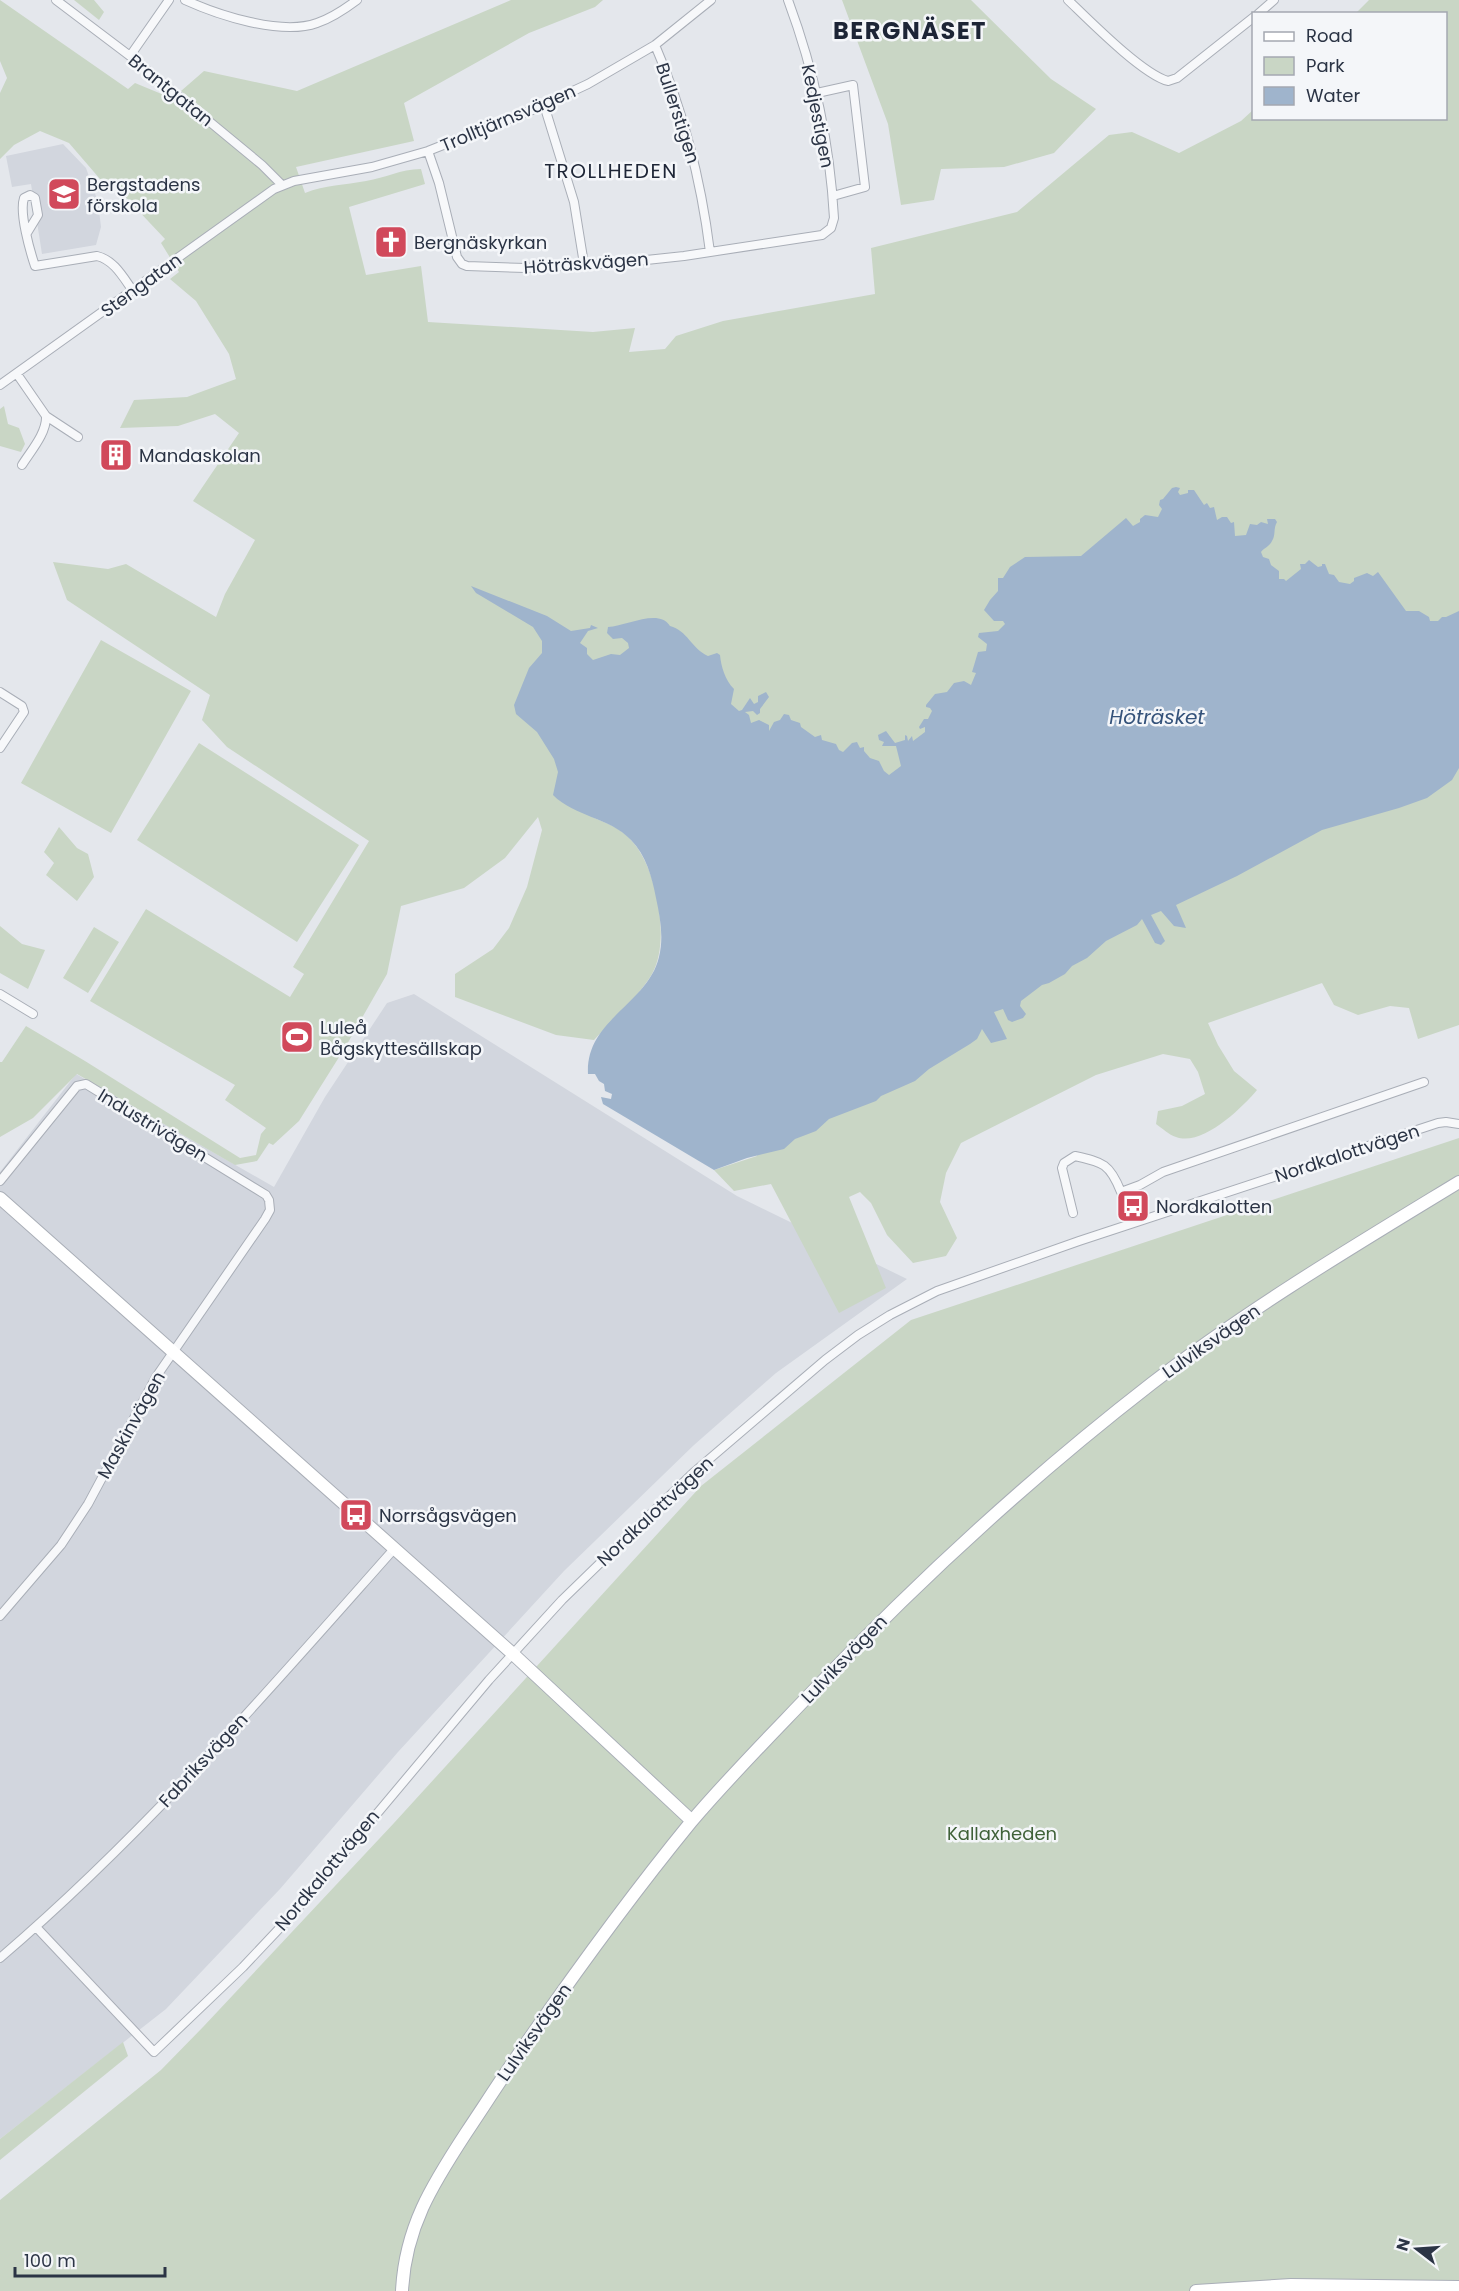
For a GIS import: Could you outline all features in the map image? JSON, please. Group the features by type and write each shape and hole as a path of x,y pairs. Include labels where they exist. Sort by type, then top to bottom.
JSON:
{"main road":[{"name":"Lulviksvägen","path":"402,2291 404,2266 413,2230 436,2180 491,2094 569,1982 692,1821 881,1620 958,1547 1058,1459 1153,1383 1252,1312 1459,1182"},
{"path":"0,1198 513,1654 692,1821"},
{"path":"1196,2291 1292,2285 1459,2287"}],"street":[{"name":"Brantgatan","path":"56,0 130,56 262,165 282,185"},
{"path":"130,56 169,0"},
{"path":"185,0 221,15 293,27 316,24 337,14 357,0"},
{"name":"Trolltjärnsvägen","path":"282,185 304,178 372,167 428,151 544,105 588,84 656,45 711,0"},
{"name":"Kedjestigen","path":"788,0 817,93 833,196 834,218 831,228 826,232"},
{"path":"1068,0 1111,41 1156,76 1168,81 1177,78 1252,19"},
{"name":"Bullerstigen","path":"656,45 687,132 703,200 710,252"},
{"path":"817,93 853,85 865,187 833,196"},
{"path":"544,105 574,202 584,264"},
{"name":"Höträskvägen","path":"428,151 439,183 457,257 462,264 491,268 629,262 814,237 826,232"},
{"name":"Stengatan","path":"0,385 282,185"},
{"path":"27,233 35,266 97,256 115,267 133,291"},
{"path":"17,374 46,416 78,437"},
{"path":"22,465 46,424 46,416"},
{"path":"0,692 19,704 24,712 0,748"},
{"path":"0,994 33,1014"},
{"path":"1073,1213 1062,1168 1064,1163 1075,1156 1094,1160 1109,1168 1121,1192 1140,1185 1163,1172 1424,1082"},
{"name":"Industrivägen","path":"0,1181 77,1086 86,1084 266,1195 270,1210 257,1231"},
{"name":"Nordkalottvägen","path":"36,1927 154,2052 243,1967 292,1915 432,1747 562,1600 693,1473 825,1360 858,1335 890,1315 937,1292 1079,1241 1438,1123 1459,1124"},
{"name":"Maskinvägen","path":"0,1616 61,1545 88,1504 145,1396 257,1231"},
{"name":"Fabriksvägen","path":"0,1958 92,1876 165,1803 394,1549"}],"shaded area":[{"name":"Bergstadens förskola","path":"63,144 86,168 98,202 101,227 96,245 42,254 31,184 12,187 6,156"},
{"path":"414,994 737,1196 907,1279 776,1373 694,1445 564,1571 398,1752 280,1889 166,2009 0,2139 0,1172 76,1074 274,1187 325,1097 387,1003"}],"green space":[{"path":"0,0 128,89 135,83 210,114 181,91 204,71 297,91 511,0 603,0 595,7 529,33 404,103 414,141 296,167 305,193 380,178 406,170 421,169 425,184 349,207 366,275 421,266 428,322 593,332 635,328 629,352 665,349 676,336 723,321 875,294 871,248 1017,212 1109,135 1132,132 1179,153 1241,121 1252,111 1252,120 1447,120 1447,12 1357,12 1369,0 1459,0 1459,1025 1418,1039 1409,1008 1390,1006 1358,1015 1334,1005 1322,983 1208,1023 1234,1071 1257,1090 1221,1124 1198,1136 1186,1139 1173,1136 1156,1124 1158,1111 1182,1106 1205,1094 1198,1072 1190,1059 1163,1054 1096,1075 961,1143 946,1173 940,1202 957,1238 946,1256 913,1263 887,1235 871,1203 860,1192 849,1197 886,1288 839,1313 771,1184 734,1191 714,1170 757,1156 637,781 592,817 623,832 640,852 648,868 661,924 658,960 652,974 639,992 594,1040 556,1035 455,997 455,974 493,949 509,928 527,887 542,830 538,817 505,858 464,888 401,906 387,974 346,1046 299,1121 273,1145 269,1143 257,1161 235,1165 77,1074 33,1118 0,1137 0,1062 26,1026 240,1158 256,1155 261,1134 266,1128 225,1100 235,1085 90,1001 146,909 290,997 304,974 293,967 369,841 227,747 202,720 210,695 67,600 53,562 108,569 126,564 216,617 225,594 255,540 193,501 239,433 215,414 178,426 120,428 134,400 187,397 236,379 229,354 196,301 170,279 179,272 161,243 165,239 116,187 100,179 69,143 40,131 14,145 0,159 0,93 7,78 0,61"},
{"path":"74,0 94,0 104,12 99,20"},
{"path":"842,0 971,0 1051,79 1096,109 1054,153 1004,167 941,169 934,200 901,205 888,124"},
{"path":"4,406 8,424 19,428 25,444 21,452 0,446 0,409"},
{"path":"101,640 191,691 111,833 21,783"},
{"path":"199,743 359,845 297,942 137,840"},
{"path":"59,827 77,848 88,854 94,877 77,901 46,875 54,863 44,852"},
{"path":"0,926 22,944 45,950 28,989 0,973"},
{"path":"94,927 119,942 88,993 63,978"},
{"name":"Kallaxheden","path":"1459,1138 1459,2291 0,2291 0,2200 161,2070 394,1823 701,1486 911,1320"},
{"path":"123,2042 128,2056 0,2160 0,2139"}],"water":[{"name":"Höträsket","path":"1176,487 1180,488 1178,492 1180,495 1188,493 1188,490 1194,490 1204,505 1207,503 1210,508 1214,507 1217,520 1227,517 1231,523 1234,522 1235,536 1246,535 1250,524 1257,525 1261,522 1268,524 1267,519 1275,519 1277,522 1273,539 1270,545 1261,552 1263,557 1269,559 1271,565 1279,571 1279,579 1286,581 1301,569 1300,564 1305,564 1309,560 1318,567 1325,564 1329,574 1334,575 1339,582 1350,584 1354,578 1367,573 1373,576 1378,572 1406,611 1419,611 1429,617 1430,621 1438,621 1442,617 1459,611 1459,768 1452,780 1427,798 1322,830 1237,876 1176,905 1186,928 1174,926 1161,911 1151,915 1165,941 1161,945 1155,943 1142,919 1137,925 1106,941 1087,958 1072,966 1065,974 1042,985 1021,1001 1020,1006 1026,1014 1023,1018 1012,1022 1008,1020 1003,1009 994,1012 1007,1039 991,1043 982,1029 977,1039 929,1069 915,1081 881,1096 876,1101 829,1119 816,1131 795,1139 784,1149 747,1158 714,1170 603,1104 601,1097 611,1099 612,1094 605,1091 604,1084 595,1074 588,1074 590,1055 596,1040 606,1026 643,988 653,973 659,957 661,927 653,882 648,867 636,846 622,832 571,808 553,795 558,772 554,759 537,732 516,714 514,705 529,668 542,653 542,641 533,627 476,593 471,586 547,616 571,631 590,628 591,625 598,628 588,631 580,643 587,648 587,654 593,660 611,654 620,655 629,648 628,643 622,638 613,639 607,633 608,627 651,618 665,621 681,631 702,653 708,656 717,653 720,655 724,673 734,689 731,704 739,711 750,698 754,704 758,702 758,696 766,692 769,697 760,709 760,713 757,715 753,711 745,712 749,715 751,723 759,720 769,725 769,731 774,722 780,720 784,714 789,715 791,720 800,723 801,727 815,737 821,735 822,740 836,744 843,752 852,743 857,742 860,748 864,747 864,751 870,758 879,761 889,775 901,766 896,746 882,746 884,742 879,740 878,735 886,731 895,743 905,740 905,735 908,741 912,736 913,741 925,732 925,727 920,729 919,727 924,719 928,719 932,711 926,705 935,694 947,692 954,683 964,681 971,685 976,673 972,672 978,652 986,651 987,644 978,637 979,633 998,631 1005,624 1003,621 994,621 984,610 998,591 998,578 1003,578 1010,567 1025,557 1081,556 1126,518 1133,526 1145,515 1158,517 1162,509 1159,505 1160,500"}],"place":[{"name":"Bergstadens förskola","path":"64,194"},
{"name":"Bergnäskyrkan","path":"391,242"},
{"name":"Mandaskolan","path":"116,455"},
{"name":"Luleå Bågskyttesällskap","path":"297,1037"},
{"name":"Nordkalotten","path":"1133,1206"},
{"name":"Norrsågsvägen","path":"356,1515"}],"district":[{"name":"BERGNÄSET","path":"910,30"},
{"name":"TROLLHEDEN","path":"611,171"}]}
